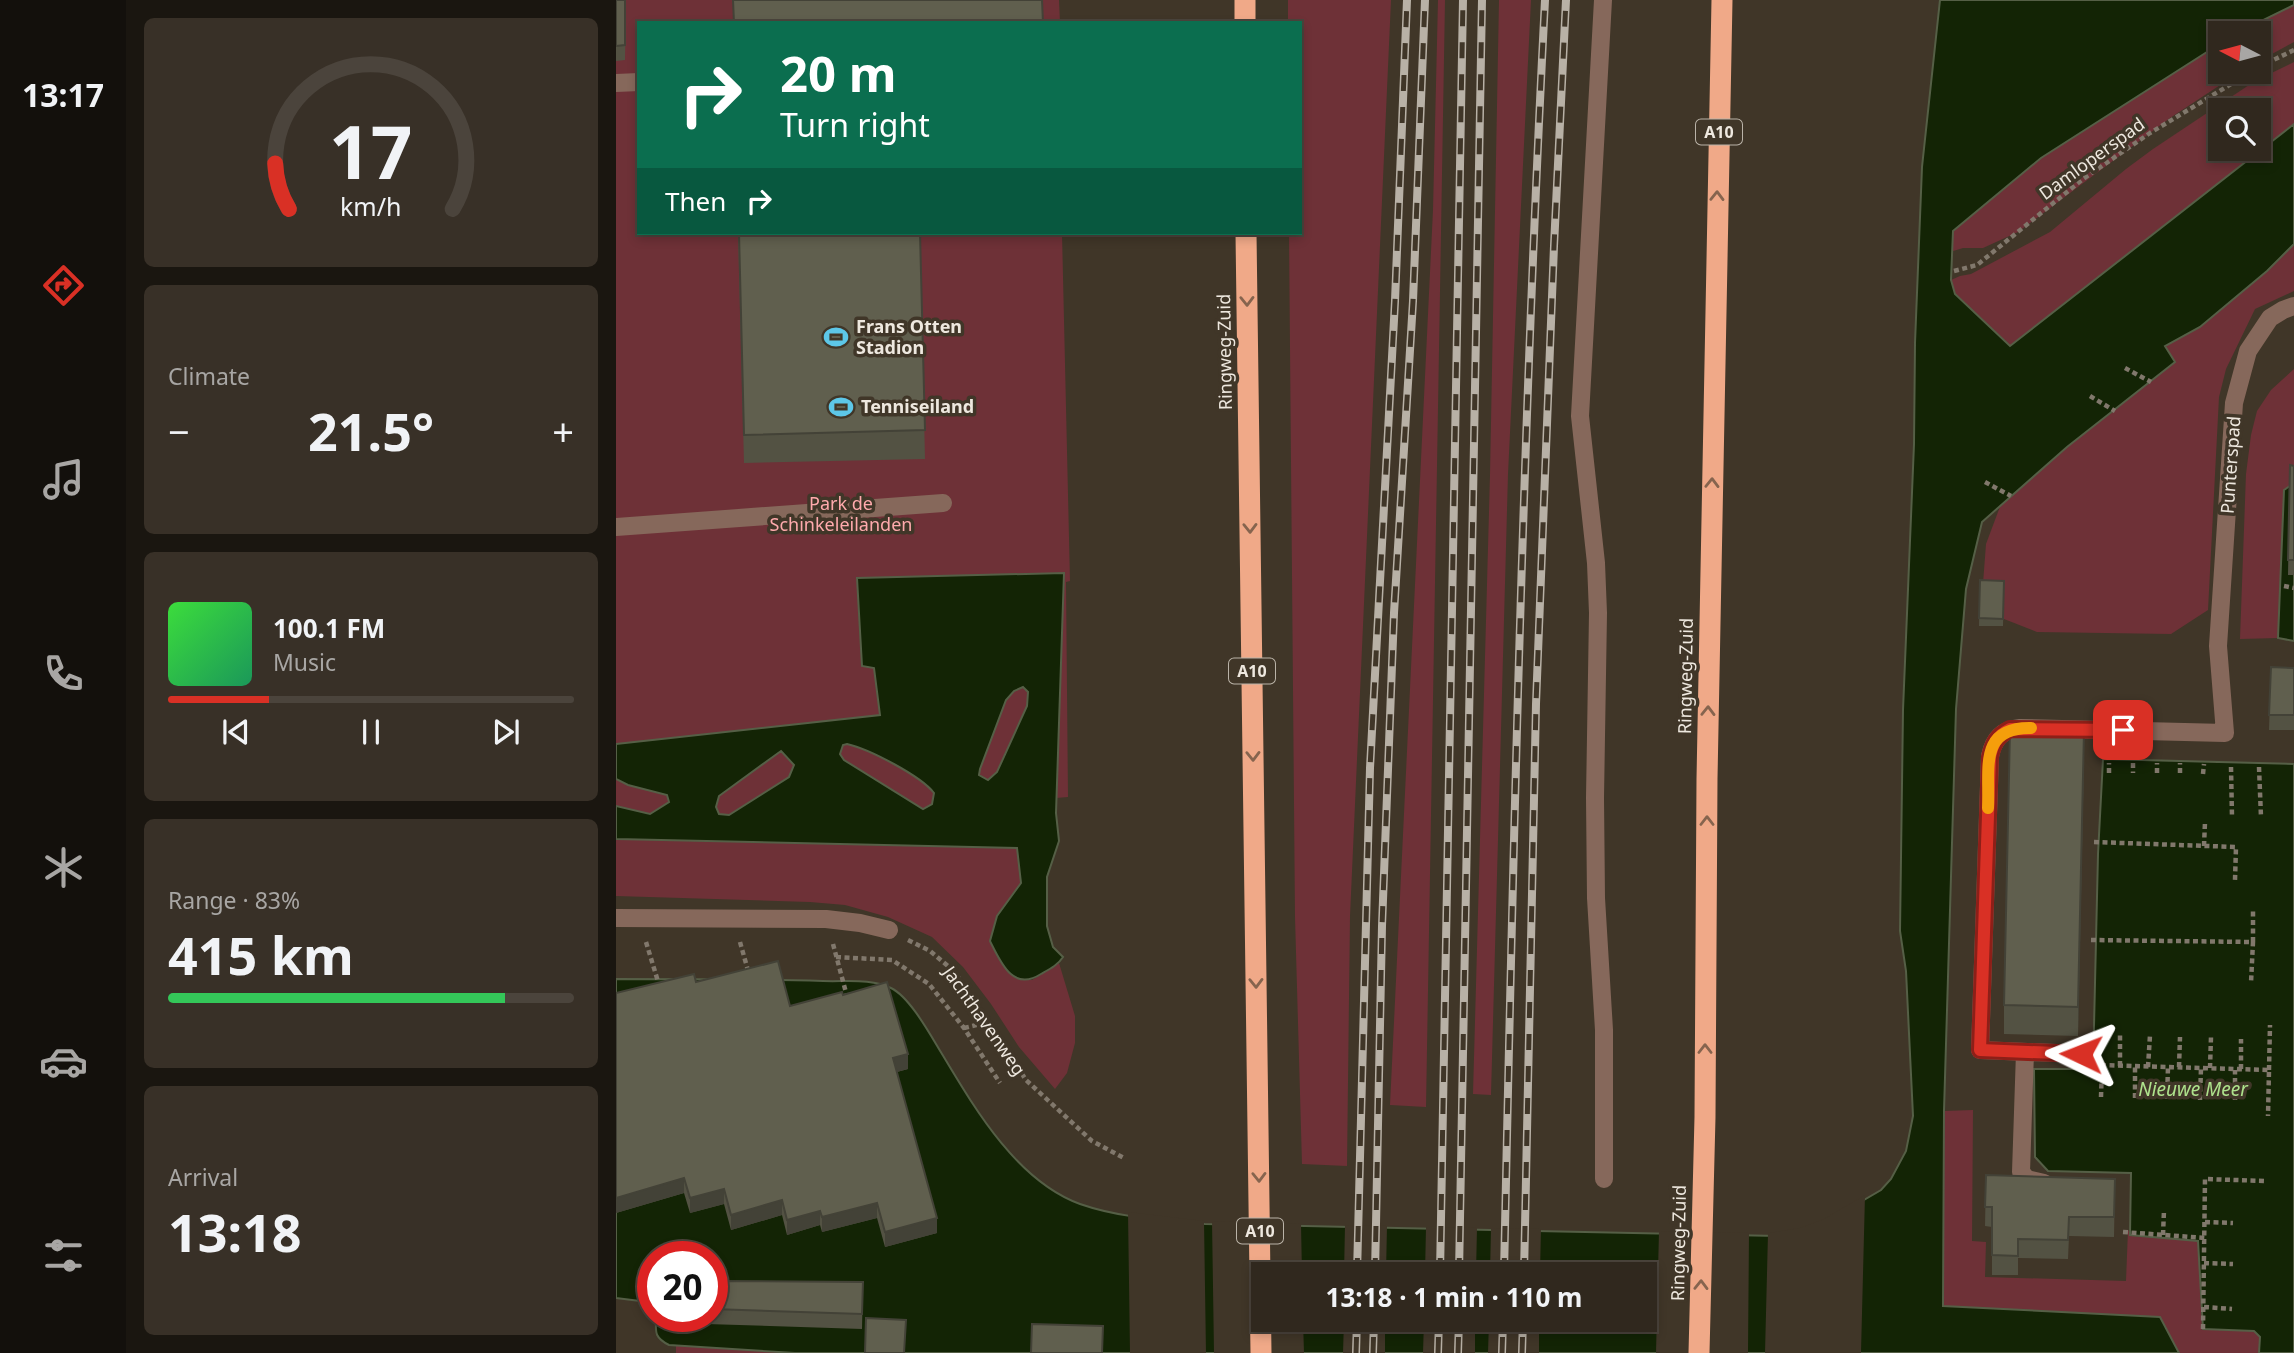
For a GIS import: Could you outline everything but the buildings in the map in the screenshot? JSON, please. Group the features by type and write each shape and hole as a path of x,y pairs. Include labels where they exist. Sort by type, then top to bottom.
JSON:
{"highway":[{"path":"1245,0 1245,21"},
{"name":"Ringweg-Zuid","path":"1699,1353 1705,1117 1707,779 1721,0"},
{"name":"Ringweg-Zuid","path":"1246,235 1261,1353"}],"street":[{"path":"1603,0 1580,416 1596,563 1598,613 1596,898 1604,1030 1604,1179"},
{"path":"616,83 637,82"},
{"name":"Punterspad","path":"2025,1052 1980,1050 1992,745 1999,735 2010,729 2020,728 2225,733 2218,646 2235,403 2248,351 2270,318 2294,306"},
{"path":"616,527 943,503"},
{"path":"616,918 826,919 889,930"},
{"path":"2062,1184 2037,1182 2027,1179 2021,1172 2025,1052 2085,1059"}],"path":[{"path":"2272,61 2294,50"},
{"name":"Damloperspad","path":"1954,271 1977,265 2083,179 2231,84"},
{"path":"2125,368 2151,382"},
{"path":"2090,396 2115,411"},
{"path":"1985,482 2011,496"},
{"path":"2284,586 2294,588"},
{"path":"2109,763 2109,773"},
{"path":"2133,763 2133,773"},
{"path":"2157,763 2157,773"},
{"path":"2180,763 2180,773"},
{"path":"2203,774 2204,764"},
{"path":"2231,767 2232,817"},
{"path":"2259,767 2261,817"},
{"path":"2204,846 2205,822"},
{"path":"2094,842 2236,847 2235,880"},
{"path":"2251,983 2253,908"},
{"path":"639,918 661,992"},
{"path":"732,918 750,979"},
{"path":"826,919 850,1008"},
{"name":"Jachthavenweg","path":"889,930 930,951 954,971 1026,1080 1092,1141 1124,1158"},
{"path":"2091,940 2253,942"},
{"path":"836,957 892,960 929,984 964,1028 1000,1083"},
{"path":"964,1028 989,1022"},
{"path":"2268,1116 2270,1025"},
{"path":"2120,1035 2120,1066"},
{"path":"2148,1067 2150,1035"},
{"path":"2179,1067 2180,1037"},
{"path":"2210,1069 2211,1037"},
{"path":"2235,1100 2241,1039"},
{"path":"2085,1059 2102,1065 2269,1070"},
{"path":"2101,1097 2102,1065"},
{"path":"2135,1066 2135,1098"},
{"path":"2167,1099 2168,1067"},
{"path":"2200,1100 2201,1068"},
{"path":"2203,1329 2206,1180 2266,1181"},
{"path":"2163,1235 2164,1210"},
{"path":"2205,1222 2233,1223"},
{"path":"2123,1232 2205,1238"},
{"path":"2204,1263 2233,1264"},
{"path":"2204,1307 2232,1308"}],"green space":[{"name":"Tenniseiland","path":"616,0 1059,0 1060,21 637,21 637,235 1062,235 1070,581 1066,582 1068,797 923,809 616,821"},
{"path":"1288,0 1391,0 1350,916 1347,1166 1302,1164 1295,917 1289,235 1302,235 1302,21 1288,21"},
{"path":"1438,0 1445,0 1426,1107 1390,1105 1433,210"},
{"path":"1499,0 1531,0 1508,474 1491,1095 1473,1094 1490,475"},
{"path":"2294,5 2294,42 2272,54 2272,21 2261,21"},
{"path":"2208,51 2208,84 2222,84 2170,118 2018,232 1983,248 1963,248 1950,252 1953,231 2041,158"},
{"path":"2294,62 2294,124 2271,142 2271,98 2230,98 2250,84 2272,84 2272,73"},
{"path":"2208,112 2208,161 2247,161 2010,346 1955,294 1951,280 1971,274 2050,232 2153,149"},
{"path":"2294,244 2294,291 2255,309 2226,369 2219,397 2208,610 2171,634 2037,632 1981,610 1986,544 2001,504 2067,447 2175,362 2165,346 2200,327 2267,271"},
{"path":"2294,369 2294,483 2284,490 2278,638 2240,639 2246,474 2251,435 2257,411 2271,390"},
{"path":"616,839 1017,848 1021,883 997,916 1020,979 1032,980 1059,963 1075,1016 1075,1043 1067,1073 1055,1089 1019,1047 963,967 932,937 888,917 845,905 616,896"},
{"path":"1973,1110 1972,1241 1986,1242 1985,1277 2126,1281 2128,1230 2133,1236 2198,1241 2202,1315 2257,1332 2260,1337 2259,1353 2179,1353 2160,1317 1943,1306 1944,1111"},
{"path":"676,1345 795,1353 676,1353"}],"water":[{"path":"1940,0 2294,0 2294,5 2261,21 2208,21 2208,51 2041,158 1953,231 1951,280 1955,294 2010,346 2247,161 2271,161 2271,142 2294,124 2294,244 2267,271 2200,327 2165,346 2175,362 2067,447 1982,522 1966,589 1956,709 1944,1111 1943,1306 2160,1317 2179,1353 795,1353 669,1345 660,1339 656,1332 728,1332 728,1241 637,1241 637,1301 616,1298 616,979 858,981 891,988 913,1008 984,1120 1017,1161 1057,1193 1095,1209 1126,1215 1205,1224 1778,1236 1826,1222 1881,1190 1891,1179 1906,1151 1913,1116 1906,971 1900,931 1903,710 1914,444 1922,167"},
{"path":"2294,483 2294,641 2278,638 2284,490"},
{"path":"1064,573 1056,813 1059,841 1047,877 1047,926 1053,947 1063,957 1054,967 1031,979 1023,980 1009,973 990,941 997,916 1021,883 1017,848 616,839 616,806 650,814 669,802 667,795 628,785 616,779 616,744 880,715 874,668 862,666 857,578","holes":["1023,687 1028,692 1027,706 997,772 988,780 979,775 980,769 1006,700 1014,691","843,745 868,751 918,779 934,793 932,804 923,809 844,760 840,754","781,751 794,765 789,777 729,815 719,814 716,807 719,796"]},
{"name":"Nieuwe Meer","path":"2103,759 2294,764 2294,1353 2259,1353 2260,1337 2254,1331 2203,1329 2198,1241 2130,1235 2131,1173 2048,1171 2035,1157 2034,1069 2093,1069"}],"pier":[{"path":"1865,1195 1861,1353 1765,1353 1768,1233 1800,1228 1824,1219"},
{"path":"1128,1212 1204,1221 1206,1353 1130,1353"},
{"path":"1212,1221 1301,1224 1302,1262 1251,1262 1251,1332 1303,1332 1304,1353 1214,1353"},
{"path":"1345,1225 1387,1226 1386,1262 1344,1262"},
{"path":"1426,1227 1477,1228 1476,1262 1425,1262"},
{"path":"1491,1228 1541,1229 1540,1262 1490,1262"},
{"path":"1659,1231 1749,1233 1748,1353 1656,1353"},
{"path":"1344,1332 1385,1332 1385,1353 1343,1353"},
{"path":"1424,1332 1475,1332 1475,1353 1423,1353"},
{"path":"1489,1332 1539,1332 1539,1353 1488,1353"}],"railway":[{"path":"1357,1262 1370,768 1395,301 1407,0"},
{"path":"1375,1262 1382,926 1394,613 1413,301 1425,0"},
{"path":"1440,1262 1463,0"},
{"path":"1459,1262 1482,0"},
{"path":"1504,1262 1525,478 1545,0"},
{"path":"1524,1262 1536,704 1566,0"},
{"path":"1356,1353 1357,1332"},
{"path":"1373,1353 1374,1332"},
{"path":"1438,1353 1439,1332"},
{"path":"1458,1353 1459,1332"},
{"path":"1502,1353 1503,1332"},
{"path":"1522,1353 1523,1332"}],"slow traffic":[{"path":"1988,808 1992,745 1999,735 2010,729 2031,728"}],"place":[{"name":"Frans Otten Stadion","path":"836,337"},
{"name":"Tenniseiland","path":"841,407"}],"route":[{"path":"2081,1054 1980,1050 1990,757 1992,745 1999,735 2010,729 2123,730"}],"park label":[{"name":"Park de Schinkeleilanden","path":"841,514"}]}
